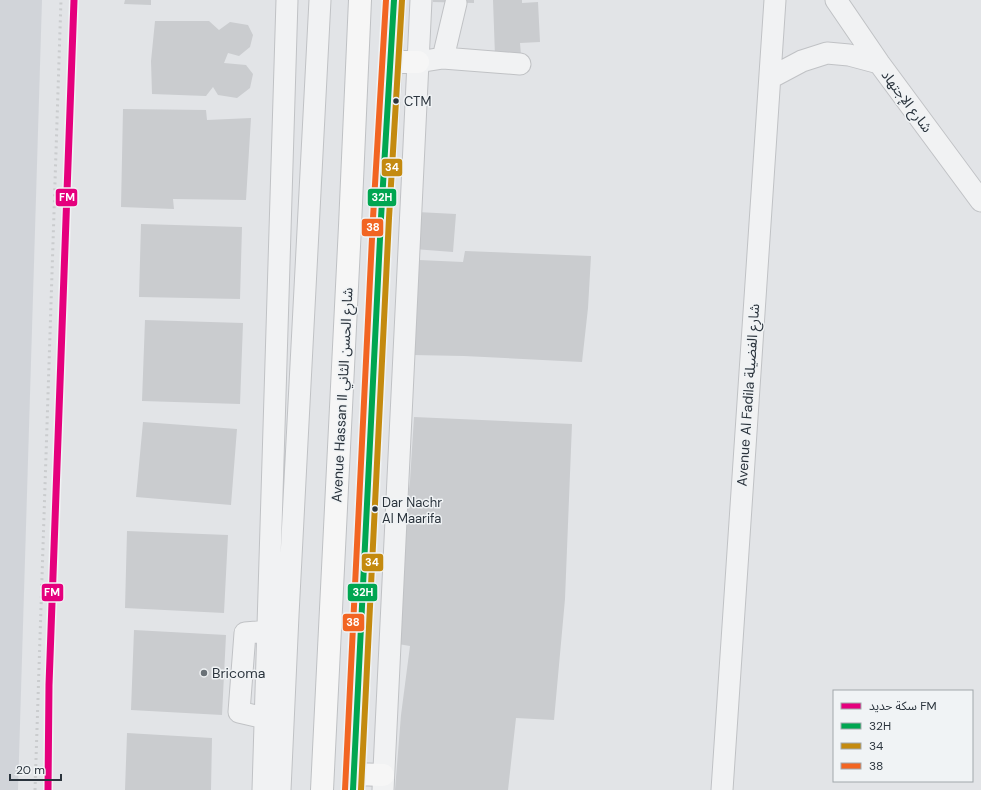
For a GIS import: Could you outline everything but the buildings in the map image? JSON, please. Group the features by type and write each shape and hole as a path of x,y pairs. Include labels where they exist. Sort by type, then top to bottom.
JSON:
{"main road":[{"name":"Avenue Hassan II شارع الحسن الثاني","path":"322,790 360,0"},
{"path":"383,783 354,782 381,218 394,0"},
{"path":"391,62 418,62"}],"street":[{"path":"280,790 274,721 277,630 287,0"},
{"path":"277,630 320,0"},
{"path":"383,783 421,0"},
{"name":"Avenue Al Fadila شارع الفضيلة","path":"722,790 775,0"},
{"name":"شارع الإجتهاد","path":"836,0 879,63 981,201"},
{"path":"443,58 456,3"},
{"path":"770,78 802,61 827,53 849,55 879,63"},
{"path":"418,62 443,58 520,64"},
{"path":"274,721 239,712 245,633 277,630"},
{"path":"263,790 274,721"}],"shaded area":[{"path":"0,0 42,0 18,790 0,790"}],"railway":[{"path":"35,790 61,0"}],"rail line":[{"name":"FM","path":"48,790 49,685 74,0"}],"transit line":[{"name":"38","path":"345,790 373,218 386,0"},
{"name":"32H","path":"353,790 381,218 394,0"},
{"name":"34","path":"361,790 389,218 402,0"}],"place":[{"name":"CTM","path":"396,101"},
{"name":"Dar Nachr Al Maarifa","path":"375,509"},
{"name":"Bricoma","path":"204,673"}]}
